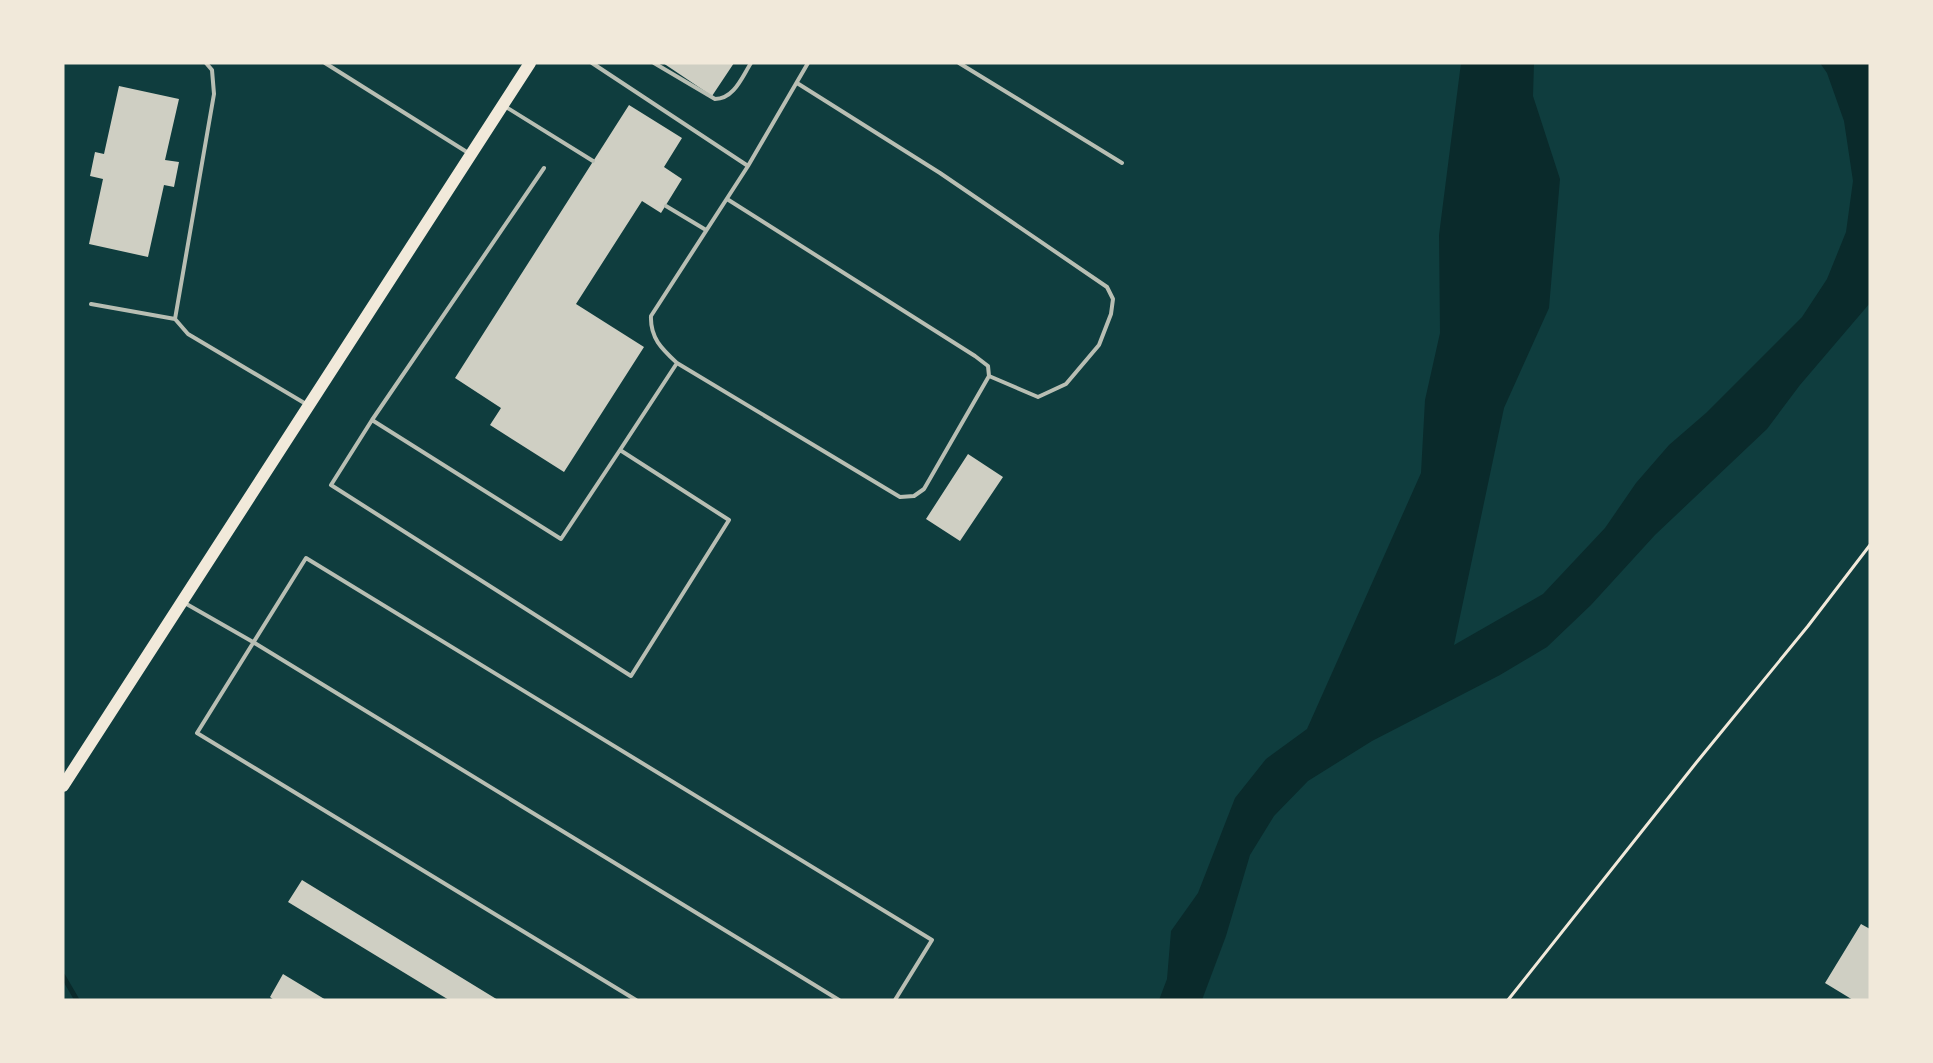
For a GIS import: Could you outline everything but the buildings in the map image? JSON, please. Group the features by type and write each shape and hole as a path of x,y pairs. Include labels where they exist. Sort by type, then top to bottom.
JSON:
{"main road":[{"path":"63,786 530,63"}],"lane":[{"path":"175,320 214,94 212,70 206,63"},
{"path":"325,63 471,155"},
{"path":"592,63 748,166"},
{"path":"654,63 715,99 723,99 730,94 751,63"},
{"path":"727,199 988,366 989,376 924,489 914,496 900,497 676,363 657,345 650,327 651,316 748,166 808,63"},
{"path":"959,63 1122,163"},
{"path":"797,83 939,173 1107,287 1113,299 1111,314 1099,345 1066,384 1038,397 989,376"},
{"path":"502,105 593,161"},
{"path":"544,168 372,420 331,485 631,676 729,520 620,450"},
{"path":"666,206 706,230"},
{"path":"91,304 175,320 188,334 309,406"},
{"path":"372,420 561,539 676,363"},
{"path":"636,1000 197,733 306,558 932,940 895,1000"},
{"path":"182,602 253,642 839,1000"}],"path":[{"path":"1508,1000 1808,626 1870,545"}],"water":[{"path":"1461,63 1534,63 1533,96 1560,179 1549,308 1504,408 1454,645 1543,594 1605,528 1636,483 1669,445 1706,413 1802,317 1827,279 1846,232 1853,181 1844,121 1827,73 1820,63 1870,63 1870,303 1800,385 1767,429 1655,535 1591,605 1547,647 1500,675 1372,741 1308,781 1274,816 1250,855 1226,936 1202,1000 1159,1000 1167,979 1171,931 1198,893 1235,798 1266,759 1307,729 1421,473 1425,400 1440,333 1439,235"}],"waterway":[{"path":"63,976 77,1000"}]}
